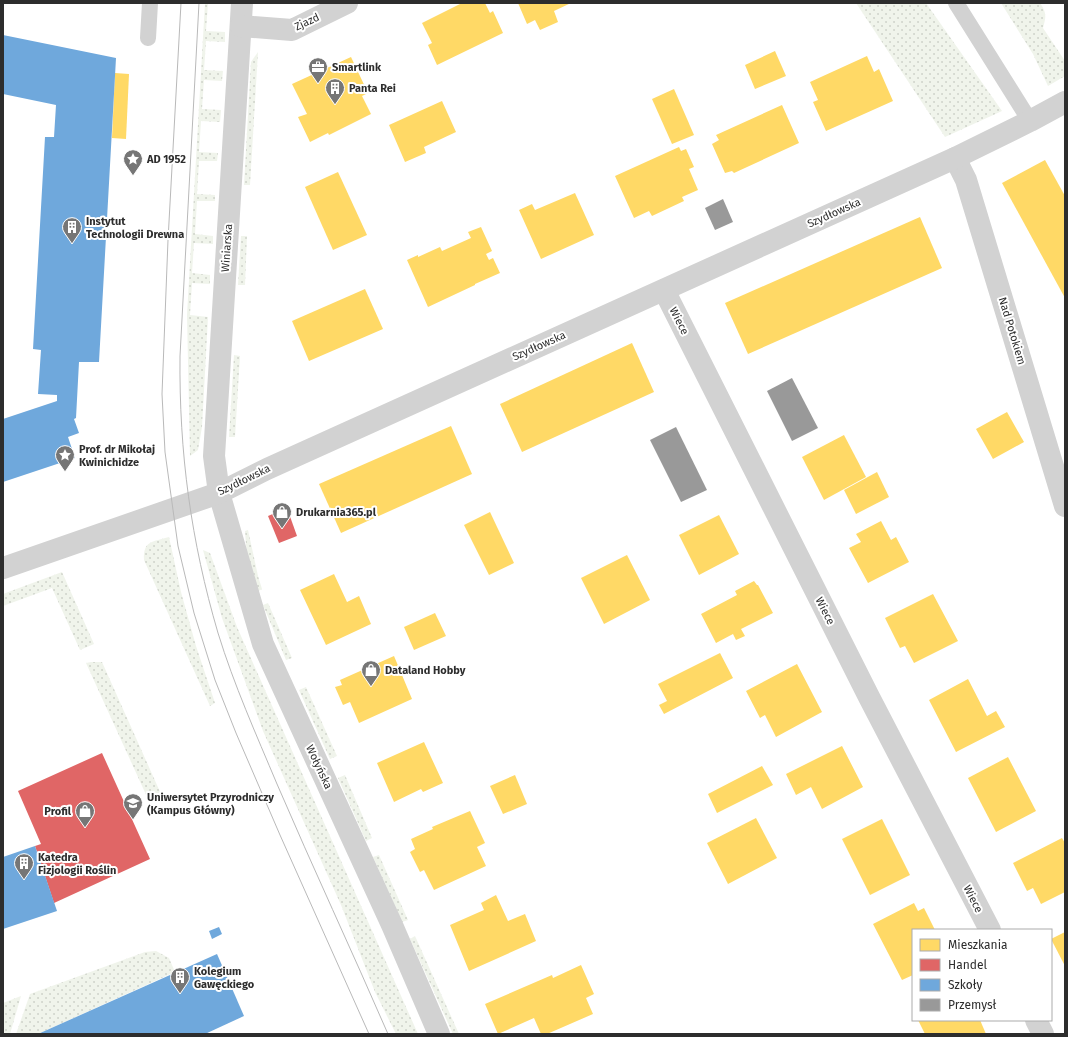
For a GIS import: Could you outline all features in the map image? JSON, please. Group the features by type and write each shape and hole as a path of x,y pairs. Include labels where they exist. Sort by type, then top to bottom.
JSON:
{"street":[{"name":"Winiarska","path":"219,493 214,456 242,3"},
{"name":"Zjazd","path":"241,26 292,30 347,3"},
{"name":"Szydłowska","path":"3,568 219,493 267,469 955,158 1065,102"},
{"name":"Nad Potokiem","path":"955,158 966,180 1065,506"},
{"name":"Wiece","path":"664,290 869,697 989,929"},
{"name":"Wołyńska","path":"219,493 263,644 392,925 439,1034"},
{"path":"1036,1021 1043,1034"}],"lane":[{"path":"148,38 150,3"},
{"path":"956,3 1030,121"}],"shaded area":[{"path":"205,3 208,3 206,31 225,32 225,42 206,41 204,70 223,71 222,81 204,80 202,109 221,110 220,122 201,121 199,152 218,153 217,161 199,161 197,194 215,195 215,201 197,201 195,234 213,236 213,244 194,243 192,273 210,275 210,284 192,283 190,315 208,317 202,427 198,450 190,456 187,315"},
{"path":"856,3 926,3 1002,111 945,137"},
{"path":"1001,3 1040,3 1045,15 1043,28 1065,61 1065,76 1048,86 1033,54"},
{"path":"258,52 250,185 244,185 251,62"},
{"path":"241,236 247,236 245,285 238,285"},
{"path":"234,355 240,356 235,437 229,437"},
{"path":"248,530 262,589 257,592 247,558 245,531"},
{"path":"169,537 181,592 196,646 215,703 210,706 144,560 144,553 147,545 154,541"},
{"path":"203,550 210,553 237,627 418,1034 396,1034 375,992 341,905 263,731 222,618"},
{"path":"62,572 94,644 80,650 52,588 3,606 3,594"},
{"path":"268,603 292,658 286,660 263,605"},
{"path":"102,662 161,794 148,799 86,663"},
{"path":"306,687 337,756 330,759 299,690"},
{"path":"345,775 372,838 366,841 338,778"},
{"path":"379,855 408,920 402,922 373,857"},
{"path":"415,936 459,1034 453,1034 410,939"},
{"path":"156,951 169,958 175,972 38,1034 16,1034 30,994 145,952"},
{"path":"21,996 10,1034 3,1034 3,1003"}],"building: Mieszkania":[{"path":"462,3 485,3 490,13 493,11 503,33 437,65 428,45 432,43 422,23"},
{"path":"518,3 571,3 554,11 558,22 540,30 535,20 527,24"},
{"path":"775,51 786,76 755,89 745,65"},
{"path":"867,56 874,72 879,69 893,101 826,131 813,102 818,100 810,82"},
{"name":"Panta Rei","path":"351,57 368,93 362,96 371,114 329,135 328,133 310,142 298,117 307,114 292,84"},
{"path":"115,73 129,74 126,139 112,138"},
{"path":"674,89 694,135 672,144 652,99"},
{"path":"442,101 456,132 424,147 426,153 405,162 389,125"},
{"path":"782,105 799,143 734,173 732,171 725,173 712,144 719,140 716,135"},
{"path":"679,147 681,151 686,149 694,167 689,169 698,190 682,197 684,201 652,216 649,211 634,218 615,176"},
{"path":"1045,160 1065,196 1065,298 1002,183"},
{"path":"338,172 367,235 333,250 305,187"},
{"path":"575,193 594,235 541,259 519,210 532,204 535,210"},
{"path":"920,217 942,268 748,354 725,303"},
{"path":"481,227 492,251 486,254 489,260 493,258 500,273 428,307 407,260 418,255 418,257 440,247 442,251 471,238 468,232"},
{"path":"365,289 383,329 309,361 292,321"},
{"path":"632,343 654,392 522,452 500,404"},
{"path":"1007,412 1024,442 993,459 976,429"},
{"path":"451,426 472,474 341,533 319,484"},
{"path":"844,435 866,477 824,500 802,457"},
{"path":"877,472 889,497 856,514 844,490"},
{"path":"490,512 514,563 489,575 464,525"},
{"path":"719,515 739,554 699,575 679,535"},
{"path":"881,521 891,540 896,537 909,562 868,583 849,548 861,542 856,534"},
{"path":"627,555 650,600 604,624 581,578"},
{"path":"334,574 347,602 359,596 371,624 326,645 300,590"},
{"path":"754,581 758,585 773,613 741,629 745,636 736,640 733,634 716,643 701,614 737,595 735,591"},
{"path":"933,594 958,641 914,663 905,646 900,648 885,618"},
{"path":"435,613 446,636 414,650 404,627"},
{"path":"720,653 733,678 664,714 659,705 667,701 658,684"},
{"path":"394,656 412,699 359,723 350,702 343,705 335,687 342,685 340,680"},
{"path":"797,664 822,712 776,737 765,715 760,718 746,691"},
{"path":"968,679 987,716 996,711 1005,727 956,752 929,700"},
{"path":"424,742 443,783 423,792 421,789 394,802 377,763"},
{"path":"842,746 863,787 822,809 811,787 796,795 786,774"},
{"path":"1008,757 1036,811 996,832 968,778"},
{"path":"762,766 773,785 717,813 708,794"},
{"path":"515,775 527,804 503,814 490,786"},
{"path":"470,811 485,843 477,847 486,866 434,890 424,870 420,872 410,852 415,849 411,839 433,829 432,827"},
{"path":"756,818 777,858 728,884 707,843"},
{"path":"882,819 910,875 870,895 842,839"},
{"path":"1062,838 1065,843 1065,892 1041,904 1033,888 1027,891 1013,863"},
{"path":"496,895 508,921 525,914 536,941 469,971 450,925 484,910 481,903"},
{"path":"914,903 918,911 924,908 934,929 912,929 912,975 902,980 873,924"},
{"path":"1065,932 1065,966 1052,941 1052,938"},
{"path":"581,965 594,994 586,998 593,1014 547,1034 541,1034 534,1018 498,1034 485,1004 552,975 553,978"},
{"path":"918,1021 980,1021 986,1034 925,1034"}],"building: Handel":[{"path":"287,508 297,536 279,543 268,516"},
{"name":"Profil","path":"102,753 150,859 54,903 35,846 41,844 18,791"}],"building: Szkoły":[{"name":"Instytut Technologii Drewna","path":"3,35 116,58 99,362 79,362 76,418 74,419 79,433 68,437 75,458 3,482 3,419 57,401 57,395 38,394 41,350 33,349 45,137 54,137 56,105 3,94"},
{"name":"Katedra Fizjologii Roślin","path":"35,846 57,911 3,929 3,857"},
{"path":"219,927 222,934 212,939 209,931"},
{"name":"Kolegium Gawęckiego","path":"217,954 244,1016 205,1034 38,1034"}],"building: Przemysł":[{"path":"723,199 733,222 715,230 705,208"},
{"path":"792,378 818,428 792,441 767,391"},
{"path":"676,427 707,490 681,502 650,440"}],"tram line":[{"path":"181,3 168,240 162,394 165,452 178,546 194,613 215,680 280,835 369,1034"},
{"path":"199,3 180,356 180,392 184,462 194,531 218,633 238,690 253,728 388,1034"}],"place":[{"name":"Smartlink","path":"318,84"},
{"name":"Panta Rei","path":"335,105"},
{"name":"AD 1952","path":"133,176"},
{"name":"Instytut Technologii Drewna","path":"72,244"},
{"name":"Prof. dr Mikołaj Kwinichidze","path":"65,472"},
{"name":"Drukarnia365.pl","path":"282,529"},
{"name":"Dataland Hobby","path":"371,687"},
{"name":"Uniwersytet Przyrodniczy (Kampus Główny)","path":"133,820"},
{"name":"Profil","path":"85,828"},
{"name":"Katedra Fizjologii Roślin","path":"24,880"},
{"name":"Kolegium Gawęckiego","path":"180,994"}]}
